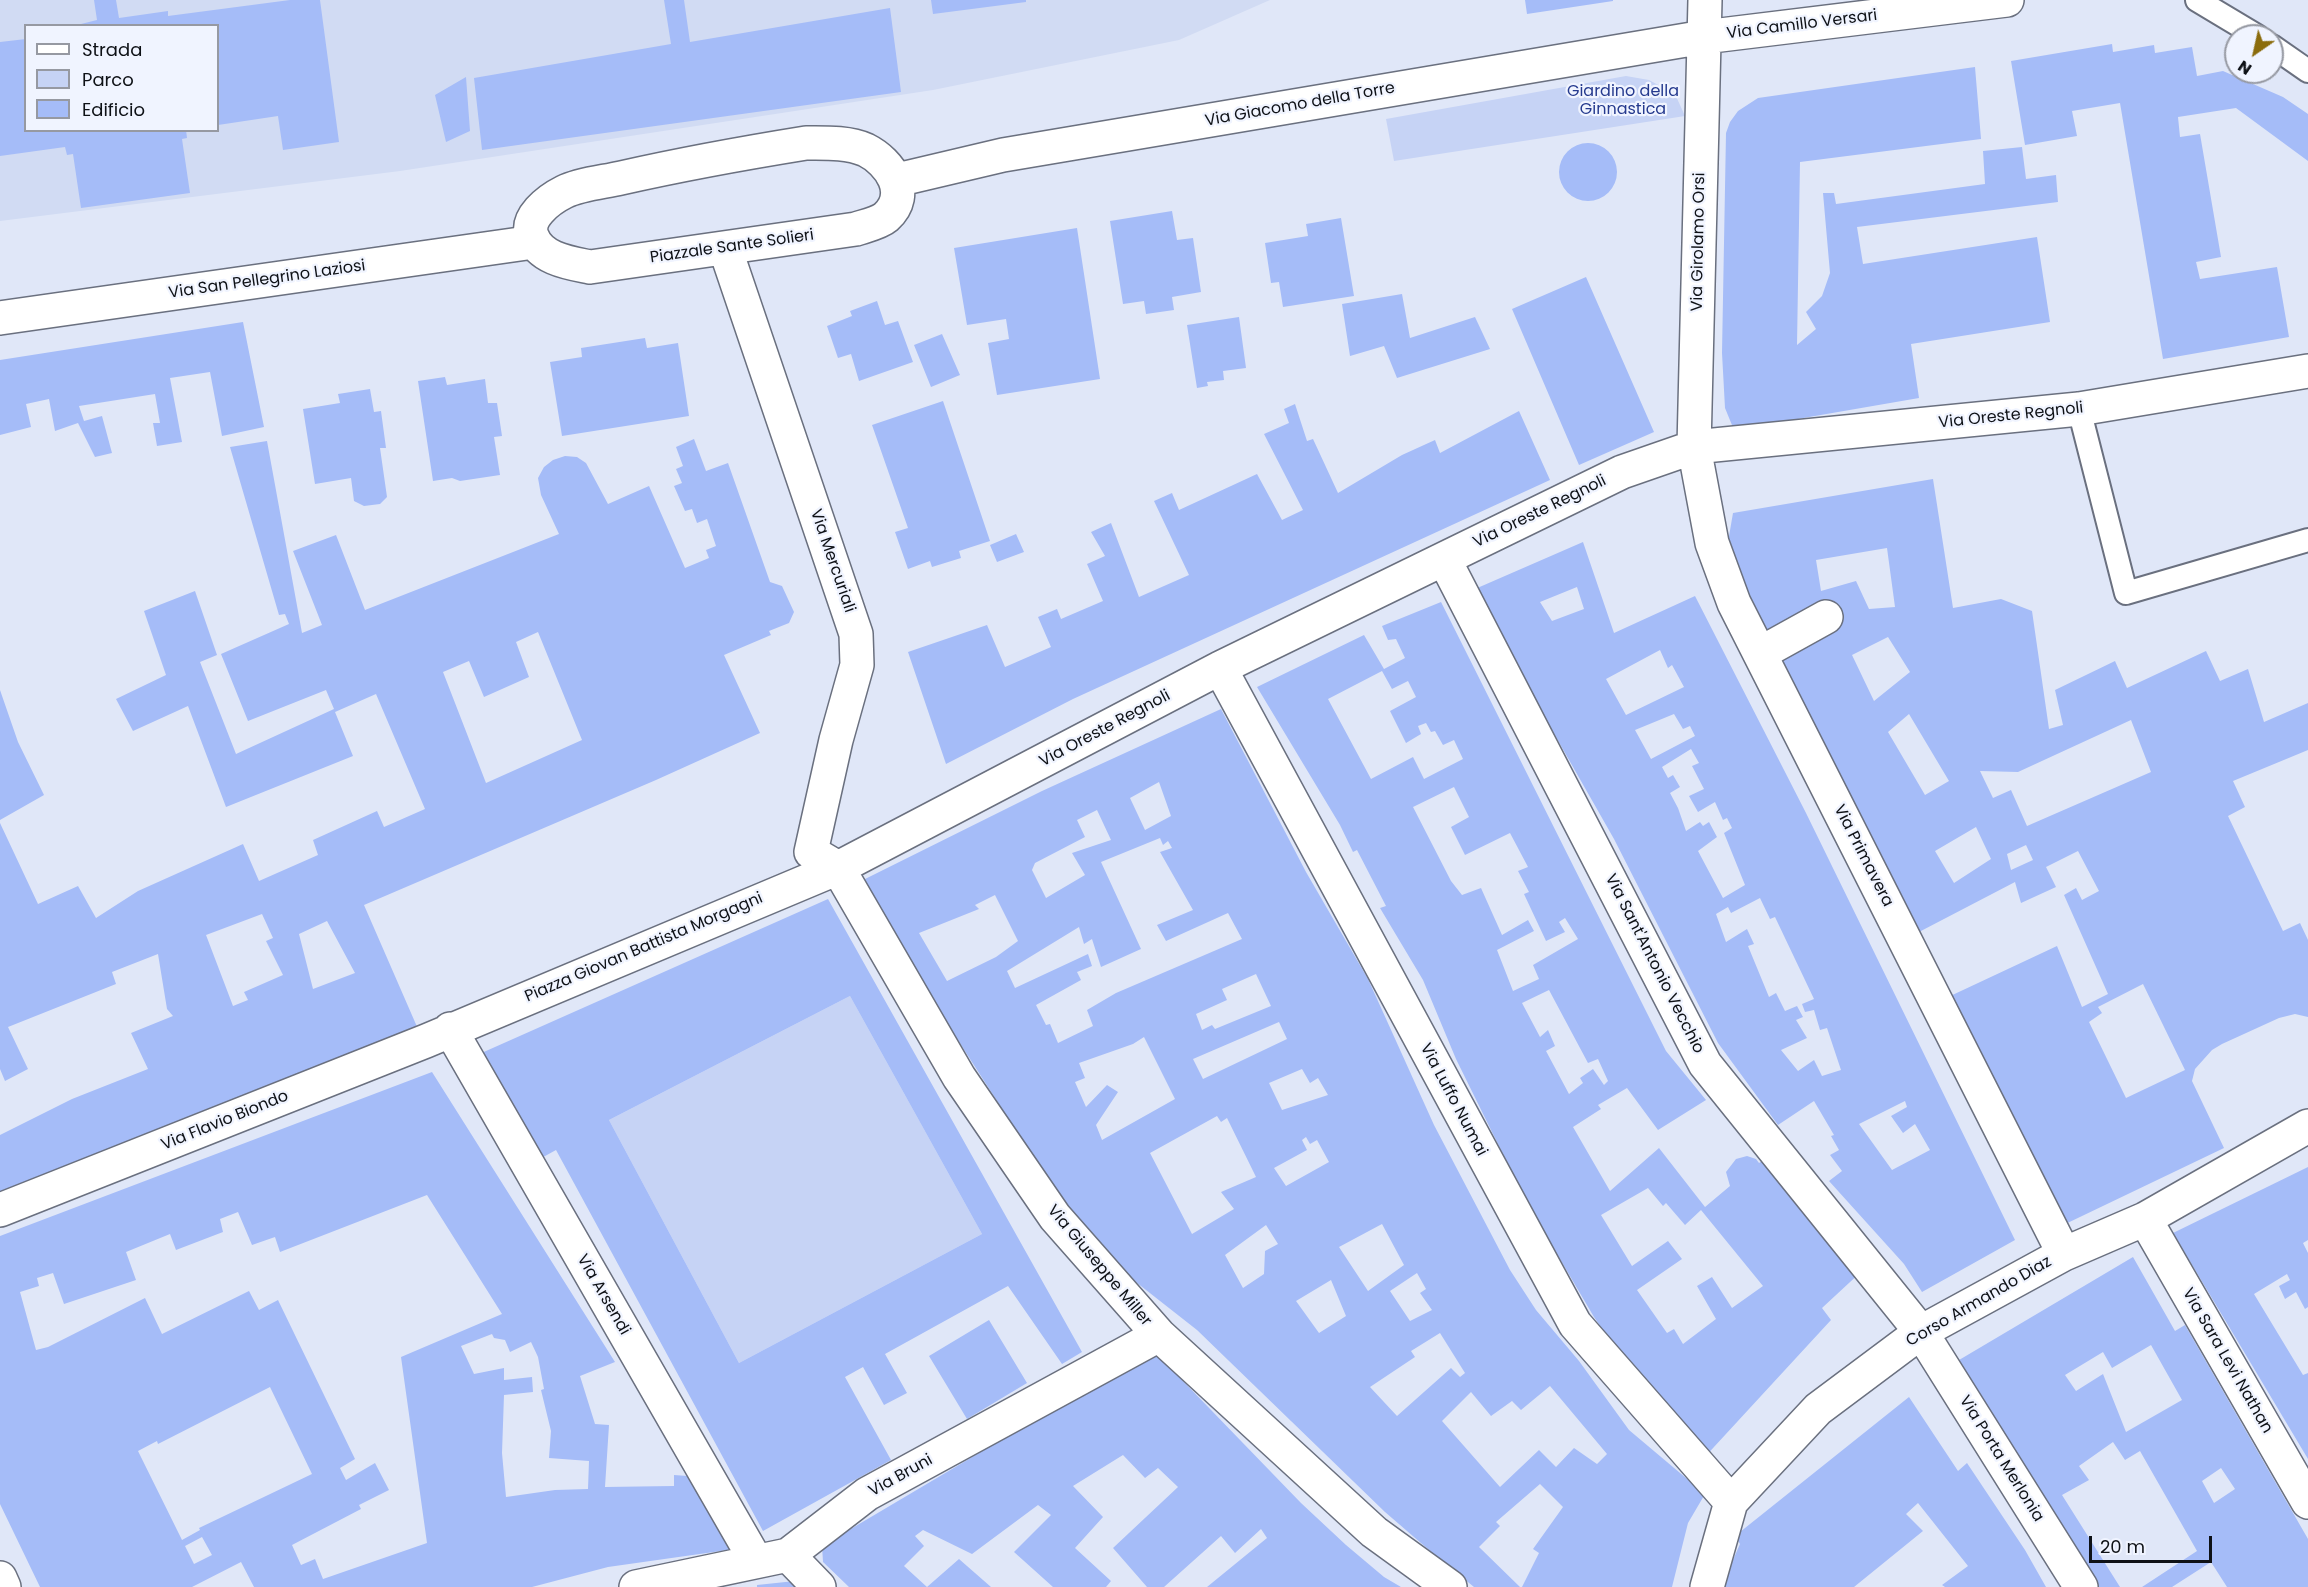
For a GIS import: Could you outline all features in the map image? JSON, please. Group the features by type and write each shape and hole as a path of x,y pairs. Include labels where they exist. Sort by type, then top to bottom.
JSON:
{"street":[{"name":"Via Girolamo Orsi","path":"1694,447 1705,0"},
{"name":"Via Camillo Versari","path":"1704,37 2007,0"},
{"name":"Via Giacomo della Torre","path":"897,180 1003,155 1704,37"},
{"path":"534,242 530,229 534,217 565,191 698,160 806,143 836,144 866,150 885,165 897,180"},
{"name":"Piazzale Sante Solieri","path":"534,242 548,255 564,262 590,267 856,229 886,217 898,196 897,180"},
{"name":"Via San Pellegrino Laziosi","path":"0,318 534,242"},
{"name":"Via Mercuriali","path":"725,248 856,634 857,665 836,740 811,852 838,868"},
{"name":"Via Oreste Regnoli","path":"838,868 1220,668 1622,472 1694,447 2079,409 2308,371"},
{"name":"Via Primavera","path":"1694,447 1712,543 1734,603 2064,1254"},
{"name":"Via Sant'Antonio Vecchio","path":"1444,559 1705,1064 1921,1332"},
{"path":"1761,653 1826,617"},
{"name":"Via Luffo Numai","path":"1220,668 1575,1324 1731,1502"},
{"name":"Piazza Giovan Battista Morgagni","path":"450,1029 838,868"},
{"name":"Via Giuseppe Miller","path":"838,868 965,1086 1055,1216 1159,1335 1374,1532 1450,1587"},
{"name":"Via Flavio Biondo","path":"0,1210 450,1029"},
{"name":"Via Arsendi","path":"450,1029 756,1561"},
{"name":"Corso Armando Diaz","path":"1707,1587 1731,1502 1818,1409 1921,1332 2064,1254 2145,1219 2308,1126"},
{"name":"Via Sara Levi Nathan","path":"2145,1219 2308,1502"},
{"name":"Via Porta Merlonia","path":"1921,1332 2081,1587"},
{"name":"Via Bruni","path":"636,1587 788,1555 867,1494 1159,1335"},
{"path":"788,1555 819,1587"},
{"path":"0,1578 4,1587"}],"lane":[{"path":"2197,0 2237,24"},
{"path":"2284,54 2308,71"},
{"path":"2079,409 2126,593 2308,540"}],"shaded area":[{"path":"0,0 1270,0 1179,40 933,90 400,171 0,221"}],"green space":[{"name":"Giardino della Ginnastica","path":"1626,76 1649,80 1675,94 1685,116 1394,161 1386,119"},
{"path":"850,996 982,1234 739,1363 609,1120"}],"building":[{"path":"94,0 116,0 119,18 168,11 168,16 290,0 320,0 339,142 283,150 278,116 219,125 219,24 81,24 97,20"},
{"path":"664,0 684,0 690,42 890,8 901,92 482,150 474,78 671,44"},
{"path":"931,0 1026,0 1026,2 933,14"},
{"path":"1525,0 1613,0 1613,1 1527,14"},
{"path":"24,39 24,132 186,132 187,138 182,139 190,193 81,208 73,154 67,155 65,147 0,156 0,42"},
{"path":"2112,44 2113,52 2154,45 2155,53 2192,47 2197,76 2223,71 2224,84 2253,84 2283,97 2308,114 2308,161 2236,108 2178,117 2180,137 2200,134 2221,257 2196,262 2200,279 2277,267 2289,337 2163,359 2120,103 2072,111 2077,136 2025,145 2011,61"},
{"path":"1975,67 1981,139 1800,162 1797,345 1816,329 1806,312 1822,296 1830,273 1823,193 1834,193 1836,204 1985,184 1983,151 2022,147 2026,179 2056,175 2058,202 1857,227 1863,264 2037,237 2050,322 1911,344 1919,398 1734,430 1725,408 1722,353 1726,133 1730,122 1738,111 1758,98"},
{"path":"466,77 470,131 446,142 435,95"},
{"path":"1582,143 1594,143 1609,151 1617,166 1617,178 1609,193 1594,201 1582,201 1567,193 1559,178 1559,166 1567,151"},
{"path":"1172,211 1177,240 1193,238 1201,292 1172,297 1174,310 1146,314 1144,301 1123,304 1110,221"},
{"path":"1341,218 1354,296 1283,307 1279,282 1271,283 1265,243 1308,236 1306,224"},
{"path":"1077,228 1100,379 997,395 988,343 1009,339 1006,319 967,325 954,248"},
{"path":"1586,277 1654,432 1579,465 1512,309"},
{"path":"1402,294 1410,338 1475,317 1490,349 1397,378 1384,346 1350,356 1342,304"},
{"path":"877,301 885,325 898,321 913,362 859,381 851,354 838,358 827,326 852,316 850,311"},
{"path":"1239,317 1246,368 1223,371 1224,380 1207,382 1208,386 1197,388 1187,325"},
{"path":"243,322 264,427 222,436 210,372 170,378 182,442 157,446 153,423 160,423 155,394 79,406 84,421 102,416 112,453 95,457 78,423 55,431 49,399 26,404 31,427 0,435 0,360"},
{"path":"942,334 960,375 931,387 914,345"},
{"path":"645,338 647,348 678,343 689,416 562,436 550,362 582,357 581,348"},
{"path":"445,377 447,385 485,379 488,403 497,403 502,436 494,437 500,475 460,481 452,478 433,481 418,381"},
{"path":"370,389 374,412 381,411 386,448 380,448 387,497 380,504 364,506 354,501 351,478 315,484 303,409 340,403 338,394"},
{"path":"943,401 990,541 959,551 961,558 932,567 930,561 908,569 895,532 908,528 872,425"},
{"path":"1295,404 1307,441 1313,439 1338,493 1402,455 1435,440 1440,453 1519,411 1550,480 1073,699 946,764 908,652 987,625 1005,667 1051,647 1038,617 1057,609 1061,619 1103,601 1087,564 1105,556 1091,532 1111,523 1139,597 1189,575 1154,501 1172,493 1179,510 1257,474 1282,520 1303,510 1264,434 1289,423 1284,409"},
{"path":"694,439 706,471 728,463 770,582 782,586 794,612 789,623 769,631 771,635 724,655 760,733 364,905 418,1029 0,1192 0,1135 72,1099 148,1069 131,1033 173,1016 167,1009 158,954 112,972 116,984 8,1027 28,1069 5,1081 0,1069 0,823 38,904 78,886 96,918 138,891 243,844 259,881 318,855 313,840 377,811 384,827 425,809 376,694 335,712 353,756 226,807 188,706 133,731 116,699 166,675 144,611 195,591 217,655 200,662 236,754 334,709 326,690 248,721 221,654 289,624 285,614 279,615 230,447 267,441 302,633 322,625 293,551 336,535 365,610 559,534 541,495 538,478 544,467 553,460 565,456 577,457 586,463 608,504 649,486 685,568 709,558 706,550 716,546 707,519 697,523 692,509 685,511 674,486 682,483 676,469 683,466 676,447","holes":["538,632 582,740 486,783 443,672 469,661 484,697 529,677 516,642","262,914 273,938 266,941 283,975 244,992 248,1000 233,1006 206,935","327,921 355,973 313,989 299,934"]},
{"path":"1933,479 1953,608 2001,599 2032,611 2049,729 2063,725 2055,690 2115,661 2127,688 2206,651 2220,681 2248,669 2264,722 2308,703 2308,750 2233,781 2245,807 2228,816 2283,931 2300,923 2308,940 2308,1017 2295,1014 2279,1018 2222,1044 2212,1050 2195,1069 2192,1081 2224,1148 2057,1228 1946,998 2057,946 2082,1007 2108,994 2064,895 2076,888 2082,900 2099,891 2078,851 2046,867 2056,887 2021,903 2015,882 1919,932 1773,665 1767,640 1728,542 1733,513","holes":["1887,548 1895,607 1869,609 1856,581 1821,591 1816,560","1888,637 1910,672 1874,701 1852,655","1909,714 1949,781 1925,795 1888,732","2131,720 2151,772 2027,826 2011,790 1993,798 1980,771 2018,772","1976,827 1991,859 1954,883 1935,851","2026,845 2033,860 2011,870 2007,854","2143,984 2185,1070 2126,1098 2089,1022 2102,1013 2098,1007"]},
{"path":"1016,534 1024,552 997,562 990,545"},
{"path":"1583,542 1614,633 1695,596 1806,813 2015,1240 1922,1292 1904,1264 1829,1181 1842,1171 1830,1155 1839,1150 1831,1136 1834,1135 1814,1101 1778,1125 1718,1043 1614,839 1503,644 1475,589","holes":["1577,587 1584,609 1552,621 1540,602","1660,650 1668,668 1672,665 1684,687 1626,715 1606,679","1674,714 1683,729 1690,726 1695,736 1651,759 1635,730","1691,749 1699,763 1692,766 1704,789 1689,796 1698,812 1715,802 1723,820 1727,818 1732,828 1724,833 1745,885 1723,898 1698,851 1717,837 1709,822 1703,826 1700,822 1686,831 1670,793 1680,787 1673,775 1668,778 1662,767","1760,898 1770,919 1775,917 1814,999 1802,1004 1805,1012 1814,1010 1820,1030 1827,1028 1841,1070 1822,1076 1814,1060 1798,1071 1781,1050 1807,1038 1796,1020 1803,1017 1797,1006 1785,1011 1776,993 1769,997 1748,946 1754,944 1747,929 1726,942 1716,914 1728,907 1731,913","1905,1101 1907,1107 1891,1116 1903,1133 1915,1124 1930,1150 1892,1170 1859,1124"]},
{"path":"1441,602 1666,1051 1706,1100 1658,1130 1627,1088 1598,1105 1601,1109 1573,1127 1610,1191 1659,1148 1705,1207 1730,1186 1726,1172 1736,1159 1747,1156 1756,1159 1759,1163 1770,1156 1863,1270 1822,1308 1831,1320 1702,1460 1629,1369 1594,1317 1527,1203 1456,1059 1423,980 1380,908 1386,906 1357,850 1353,852 1340,825 1257,687 1364,635 1384,669 1405,658 1396,639 1388,640 1382,626","holes":["1382,671 1392,689 1408,681 1416,697 1390,711 1406,743 1421,734 1418,726 1426,723 1431,732 1435,731 1443,745 1454,740 1463,759 1424,779 1413,757 1371,779 1328,699","1454,787 1469,817 1451,827 1465,855 1510,833 1528,867 1518,871 1529,892 1524,894 1546,941 1565,932 1559,922 1565,918 1578,939 1533,965 1539,979 1513,991 1497,950 1534,931 1528,920 1502,935 1481,888 1462,895 1451,881 1413,807","1549,990 1588,1063 1598,1059 1608,1081 1604,1085 1593,1069 1580,1078 1583,1083 1569,1094 1546,1051 1555,1046 1548,1030 1540,1037 1522,1003","1648,1188 1663,1206 1666,1203 1685,1225 1701,1210 1763,1286 1732,1308 1712,1277 1697,1286 1716,1319 1683,1344 1674,1329 1667,1333 1637,1290 1682,1259 1668,1241 1632,1266 1601,1215"]},
{"path":"0,690 18,742 44,795 0,820"},
{"path":"1221,709 1306,872 1368,979 1434,1125 1510,1270 1536,1310 1579,1361 1629,1430 1705,1494 1688,1523 1672,1587 1522,1587 1539,1553 1533,1549 1563,1507 1540,1484 1496,1522 1500,1526 1479,1547 1520,1587 1474,1587 1385,1512 1197,1330 1132,1279 1058,1196 857,883 1042,791","holes":["1159,782 1171,816 1145,830 1130,798","1097,810 1111,840 1072,853 1085,875 1046,898 1032,870 1035,863 1085,837 1077,820","1160,838 1163,845 1168,841 1172,848 1160,852 1193,910 1157,925 1166,941 1228,913 1242,939 1116,993 1087,1010 1093,1026 1058,1043 1050,1024 1046,1025 1036,1005 1081,980 1077,972 1092,966 1088,954 1015,988 1007,971 1079,927 1084,944 1092,939 1101,967 1141,949 1101,862","995,895 1018,941 996,957 947,981 919,933 979,909 975,905","1256,974 1271,1006 1215,1029 1212,1025 1202,1030 1196,1014 1227,1000 1222,989","1279,1022 1287,1039 1203,1079 1193,1059","1144,1037 1175,1099 1102,1140 1096,1125 1118,1092 1107,1085 1086,1107 1075,1082 1085,1078 1079,1063 1133,1044","1302,1069 1310,1083 1318,1078 1328,1095 1282,1110 1269,1083","1217,1116 1221,1122 1227,1118 1256,1177 1221,1192 1234,1209 1192,1234 1150,1153","1306,1137 1310,1144 1317,1140 1329,1162 1286,1186 1274,1168 1307,1150 1302,1140","1382,1224 1404,1265 1368,1291 1339,1247","1266,1225 1278,1244 1265,1251 1264,1274 1243,1288 1225,1255","1417,1273 1426,1289 1420,1293 1432,1310 1410,1321 1390,1291","1331,1280 1346,1316 1319,1333 1296,1301","1440,1333 1465,1373 1460,1377 1451,1368 1397,1416 1370,1387 1415,1357 1411,1351","1550,1386 1607,1454 1597,1464 1574,1448 1556,1467 1539,1450 1500,1487 1442,1421 1471,1392 1491,1416 1512,1401 1521,1410"]},
{"path":"828,899 1082,1352 1062,1364 1008,1286 885,1354 907,1393 884,1405 863,1367 845,1377 891,1460 763,1531 556,1150 536,1161 477,1055","holes":["850,996 982,1234 739,1363 609,1120"]},
{"path":"432,1072 615,1362 580,1376 595,1424 609,1425 605,1487 674,1486 674,1475 701,1477 735,1549 608,1567 532,1587 254,1587 241,1562 192,1587 40,1587 0,1504 0,1236","holes":["427,1195 502,1314 401,1357 427,1543 323,1579 315,1559 301,1565 292,1545 361,1509 359,1505 389,1490 375,1463 346,1480 340,1468 355,1459 278,1300 259,1310 249,1291 162,1334 145,1298 48,1347 36,1350 20,1292 39,1286 37,1278 53,1273 64,1304 136,1280 126,1252 170,1234 176,1250 223,1232 220,1219 238,1212 252,1245 275,1237 280,1252","492,1334 494,1338 505,1340 510,1352 531,1342 538,1357 544,1389 541,1390 551,1431 549,1458 589,1461 588,1489 555,1490 506,1497 502,1453 504,1395 533,1392 532,1377 504,1380 504,1368 474,1374 461,1346","270,1387 312,1474 199,1528 200,1530 182,1540 138,1451 157,1441 158,1444","202,1537 212,1555 194,1564 185,1546"]},
{"path":"2308,1167 2308,1240 2303,1243 2308,1253 2308,1307 2305,1309 2296,1292 2285,1299 2279,1286 2290,1280 2287,1274 2254,1294 2303,1375 2308,1373 2308,1459 2173,1233"},
{"path":"2133,1257 2175,1331 2185,1325 2308,1539 2308,1587 2227,1587 2211,1562 2172,1587 2142,1587 2197,1551 2140,1451 2125,1460 2113,1442 2079,1466 2089,1480 2062,1495 2120,1587 2091,1587 1954,1363","holes":["2151,1345 2182,1400 2126,1432 2103,1374 2076,1391 2065,1375 2103,1352 2112,1368","2221,1468 2235,1489 2214,1503 2202,1481"]},
{"path":"989,1320 1027,1383 967,1419 929,1356"},
{"path":"1153,1350 1301,1503 1384,1577 1401,1587 1207,1587 1267,1538 1261,1529 1235,1553 1221,1536 1164,1587 1147,1587 1113,1548 1178,1487 1158,1468 1145,1478 1123,1455 1073,1486 1103,1517 1075,1548 1111,1581 1106,1587 1053,1587 1014,1552 1051,1515 1038,1505 972,1554 923,1530 915,1536 924,1546 904,1566 927,1587 849,1587 823,1562 822,1546"},
{"path":"1909,1397 1958,1471 1967,1463 2025,1550 2046,1587 1945,1587 1942,1585 1968,1566 1918,1503 1906,1514 1923,1531 1854,1587 1721,1587 1740,1544 1735,1536"},
{"path":"959,1559 991,1587 927,1587"},
{"path":"795,1581 800,1587 757,1587 757,1585"}]}
